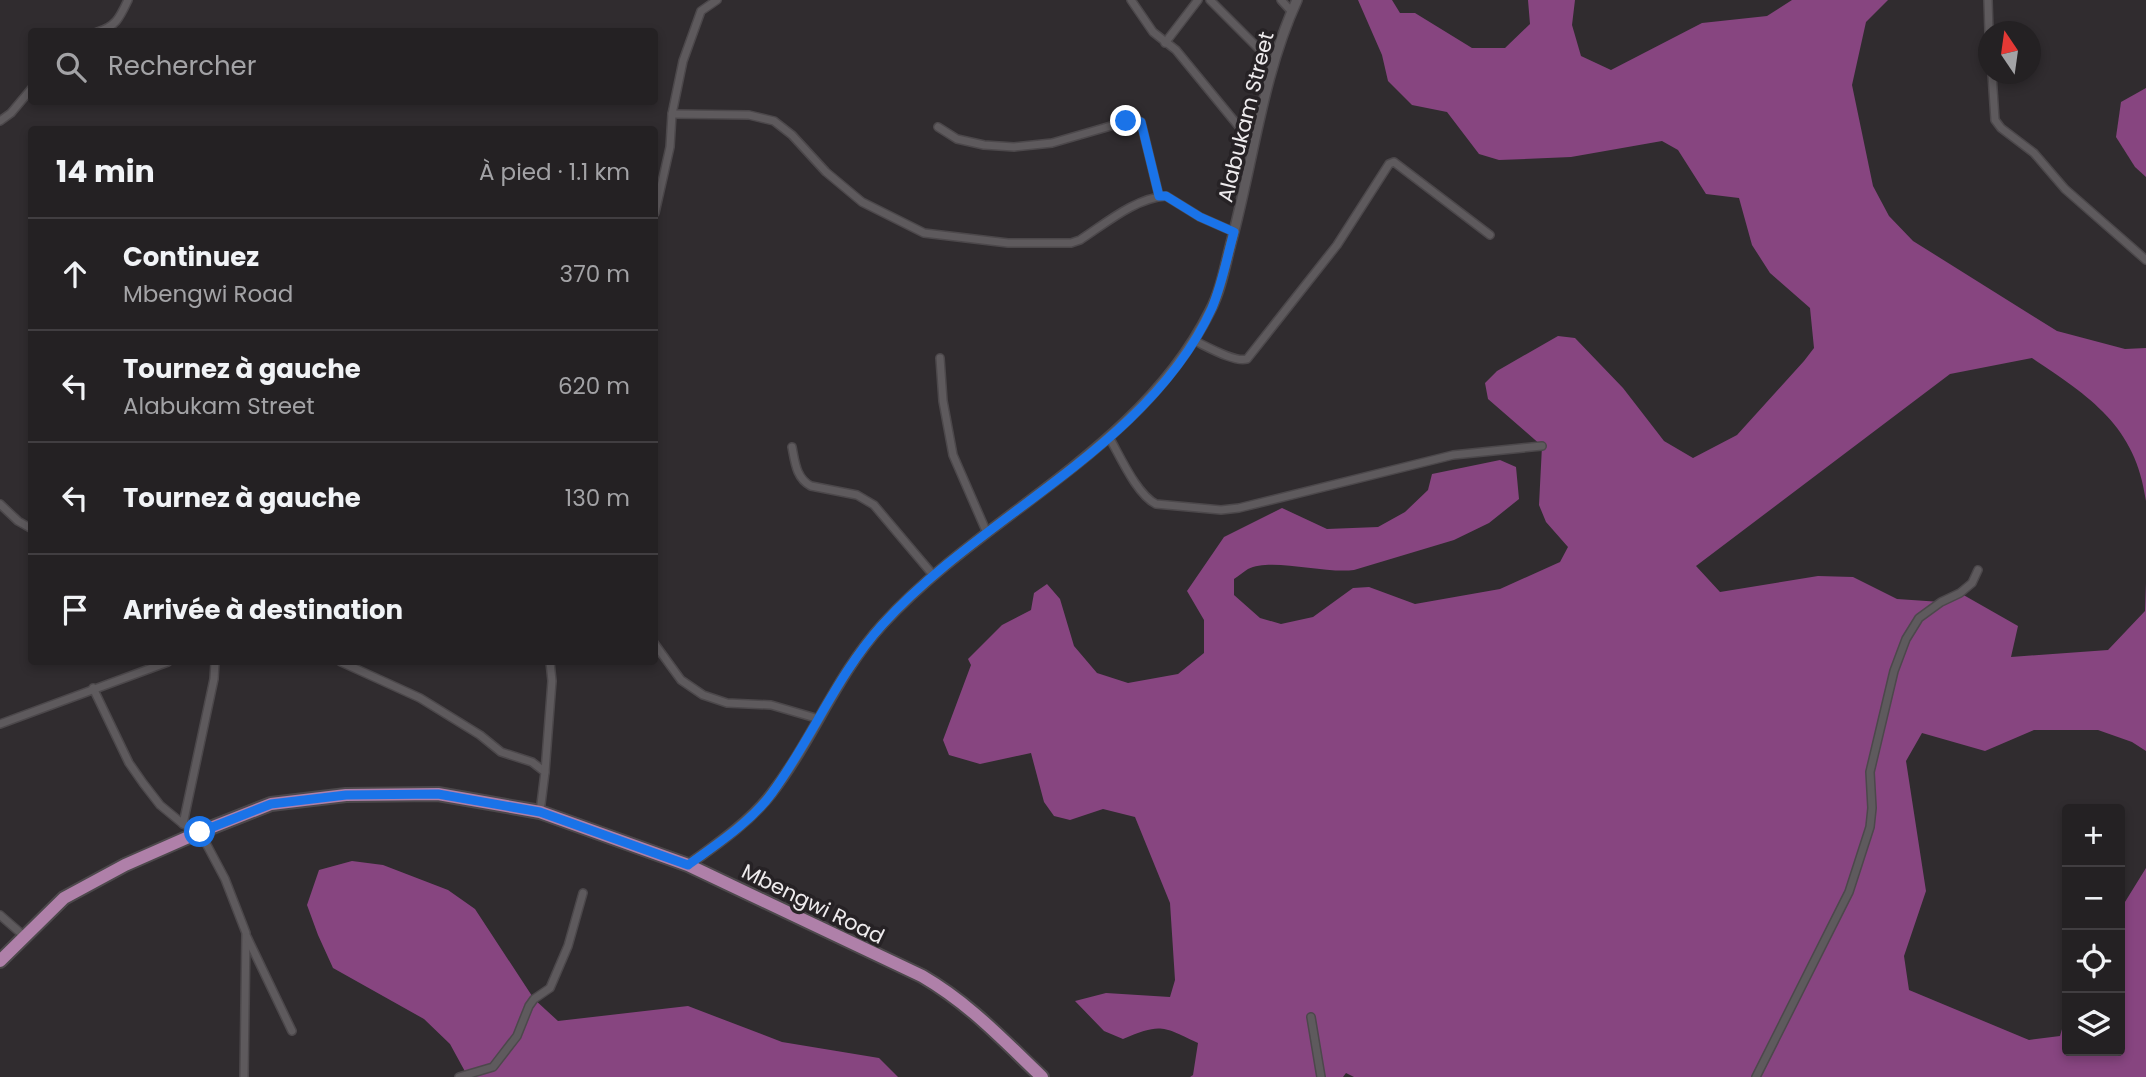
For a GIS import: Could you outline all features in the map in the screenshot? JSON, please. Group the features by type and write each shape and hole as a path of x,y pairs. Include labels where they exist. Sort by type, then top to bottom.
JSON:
{"main road":[{"name":"Mbengwi Road","path":"0,961 64,898 125,865 271,804 346,795 438,794 540,812 688,865 922,976 953,995 984,1021 1041,1077"}],"street":[{"path":"111,28 117,23 128,0"},
{"path":"658,200 670,147 672,114 683,61 701,11 717,0"},
{"path":"1131,0 1153,32 1176,50 1255,146"},
{"path":"1165,43 1198,0"},
{"path":"1210,0 1274,64"},
{"path":"1281,0 1292,12"},
{"name":"Alabukam Street","path":"688,865 731,834 771,795 837,686 884,623 934,576 986,533 1109,437 1147,400 1194,340 1219,290 1274,64 1297,0"},
{"path":"1988,0 1989,21"},
{"path":"1993,84 1995,120 2001,128 2034,153 2060,184 2146,260"},
{"path":"0,121 11,113 28,93"},
{"path":"672,114 749,115 774,121 792,135 826,172 862,202 924,233 1008,243 1070,243 1080,240 1129,208 1159,196 1166,196 1200,217 1234,232"},
{"path":"938,127 957,139 984,145 1014,146 1052,143 1135,120 1141,122 1159,196"},
{"path":"1194,340 1232,358 1242,361 1247,359 1337,245 1389,164 1395,162 1490,235"},
{"path":"940,358 943,401 953,455 986,533"},
{"path":"1109,437 1143,493 1151,501 1156,504 1221,510 1293,496 1454,455 1542,446"},
{"path":"792,447 797,471 803,481 811,486 866,499 934,576"},
{"path":"0,504 28,527"},
{"path":"1756,1077 1849,892 1870,827 1870,772 1894,671 1906,639 1919,618 1941,602 1960,593 1972,583 1978,570"},
{"path":"658,648 681,680 703,695 727,703 771,705 819,719"},
{"path":"0,724 159,665"},
{"path":"183,824 215,665"},
{"path":"348,665 419,698 480,735 501,752 532,762 545,772"},
{"path":"540,812 552,681 550,665"},
{"path":"93,688 130,763 160,805 183,824 200,832 225,879 246,933 292,1031"},
{"path":"459,1077 493,1068 517,1036 534,999 551,988 568,946 583,893"},
{"path":"0,915 24,936"},
{"path":"244,1077 246,933"},
{"path":"1311,1017 1321,1077"}],"shaded area":[{"path":"1358,0 1392,0 1400,13 1415,13 1472,48 1505,48 1530,24 1528,0 1575,0 1572,25 1581,56 1611,70 1702,23 1767,16 1792,0 1888,0 1866,22 1852,85 1873,186 1889,216 1913,241 2057,331 2125,349 2146,348 2146,501 2141,475 2121,433 2091,401 2032,358 1950,374 1696,566 1720,592 1818,576 1853,577 1897,599 1941,602 1960,593 2018,626 2011,657 2108,650 2145,611 2146,583 2146,751 2132,742 2098,730 2034,730 1985,751 1922,733 1906,761 1926,891 1904,956 1909,990 2029,1040 2060,1036 2062,1029 2062,1056 2125,1056 2125,902 2146,868 2146,1077 1354,1077 1346,1073 1343,1077 1190,1077 1193,1075 1198,1043 1161,1029 1146,1030 1123,1039 1104,1031 1075,1001 1106,993 1170,997 1175,980 1170,903 1135,817 1103,809 1070,820 1054,816 1044,802 1031,753 980,764 949,755 943,740 971,665 968,659 1002,625 1031,610 1034,593 1047,584 1060,599 1074,646 1097,673 1128,683 1178,674 1204,653 1204,620 1187,591 1224,537 1282,508 1327,529 1378,527 1405,512 1428,490 1432,474 1500,460 1516,467 1519,499 1489,523 1454,540 1354,570 1258,566 1248,569 1234,579 1234,595 1260,618 1281,624 1313,617 1353,588 1369,587 1415,604 1500,589 1560,562 1568,547 1546,522 1539,505 1542,446 1488,399 1485,383 1497,371 1558,336 1575,338 1623,388 1664,441 1693,458 1737,435 1814,348 1810,308 1770,273 1752,245 1739,198 1706,194 1678,150 1662,141 1571,157 1499,160 1479,154 1447,112 1412,105 1388,81 1382,55"},
{"path":"2146,88 2146,177 2135,167 2116,137 2121,102"},
{"path":"352,861 383,865 448,890 475,909 534,999 558,1021 688,1006 782,1042 879,1058 898,1077 468,1077 450,1044 424,1019 333,968 307,905 319,870"}],"route":[{"path":"200,832 271,804 346,795 438,794 540,812 688,865 731,834 771,795 837,686 884,623 953,560 1109,437 1147,400 1188,349 1203,325 1219,290 1234,232 1200,217 1166,196 1159,196 1141,122 1126,121"}]}
